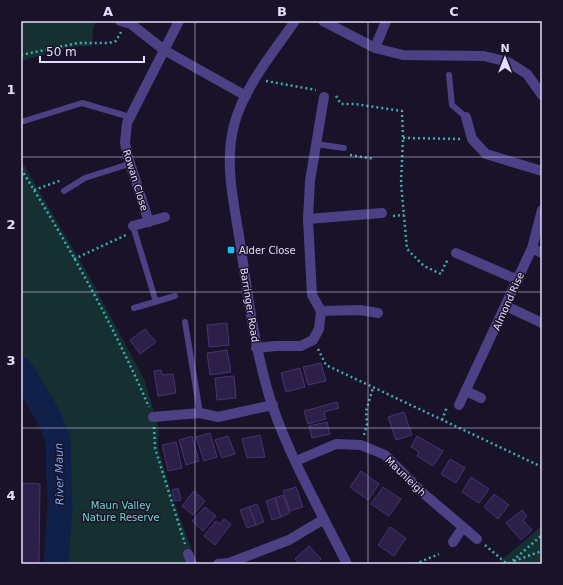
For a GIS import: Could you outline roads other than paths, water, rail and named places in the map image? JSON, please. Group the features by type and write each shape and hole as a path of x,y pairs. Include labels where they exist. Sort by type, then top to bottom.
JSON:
{"street":[{"name":"Rowan Close","path":"149,222 129,164 124,143 127,123 179,21"},
{"name":"Barringer Road","path":"295,21 256,79 246,96 234,124 229,159 232,195 256,348 273,405 296,462 346,564"},
{"path":"323,21 375,48 403,55 484,56 508,62 527,74 542,95"},
{"path":"375,48 386,21"},
{"path":"122,22 131,24 164,50 246,96"},
{"path":"256,348 302,346 313,340 319,329 320,311 312,295 308,219 309,195 321,94"},
{"path":"466,117 472,139 486,154 542,170"},
{"name":"Almond Rise","path":"459,405 532,248 542,210"},
{"path":"308,219 382,213"},
{"path":"133,226 165,217"},
{"path":"532,248 542,253"},
{"path":"460,255 518,280"},
{"path":"506,306 542,323"},
{"path":"320,311 360,310 378,313"},
{"path":"466,391 480,398"},
{"path":"153,417 200,413 218,417 273,405"},
{"name":"Maunleigh","path":"296,462 336,444 361,445 385,455 423,493 477,539"},
{"path":"218,564 243,558 289,540 324,519"},
{"path":"454,542 463,527"},
{"path":"188,554 192,564"}],"lane":[{"path":"449,75 452,105 466,117"},
{"path":"21,122 82,103 130,117"},
{"path":"316,144 344,148"},
{"path":"64,191 84,178 129,164"},
{"path":"133,226 156,302"},
{"path":"134,308 176,296"},
{"path":"185,322 200,413"}],"waterway":[{"name":"River Maun","path":"21,370 48,415 58,439 60,509 56,564"}],"place":[{"name":"Alder Close","path":"231,250"}],"park label":[{"name":"Maun Valley Nature Reserve","path":"121,510"}]}
